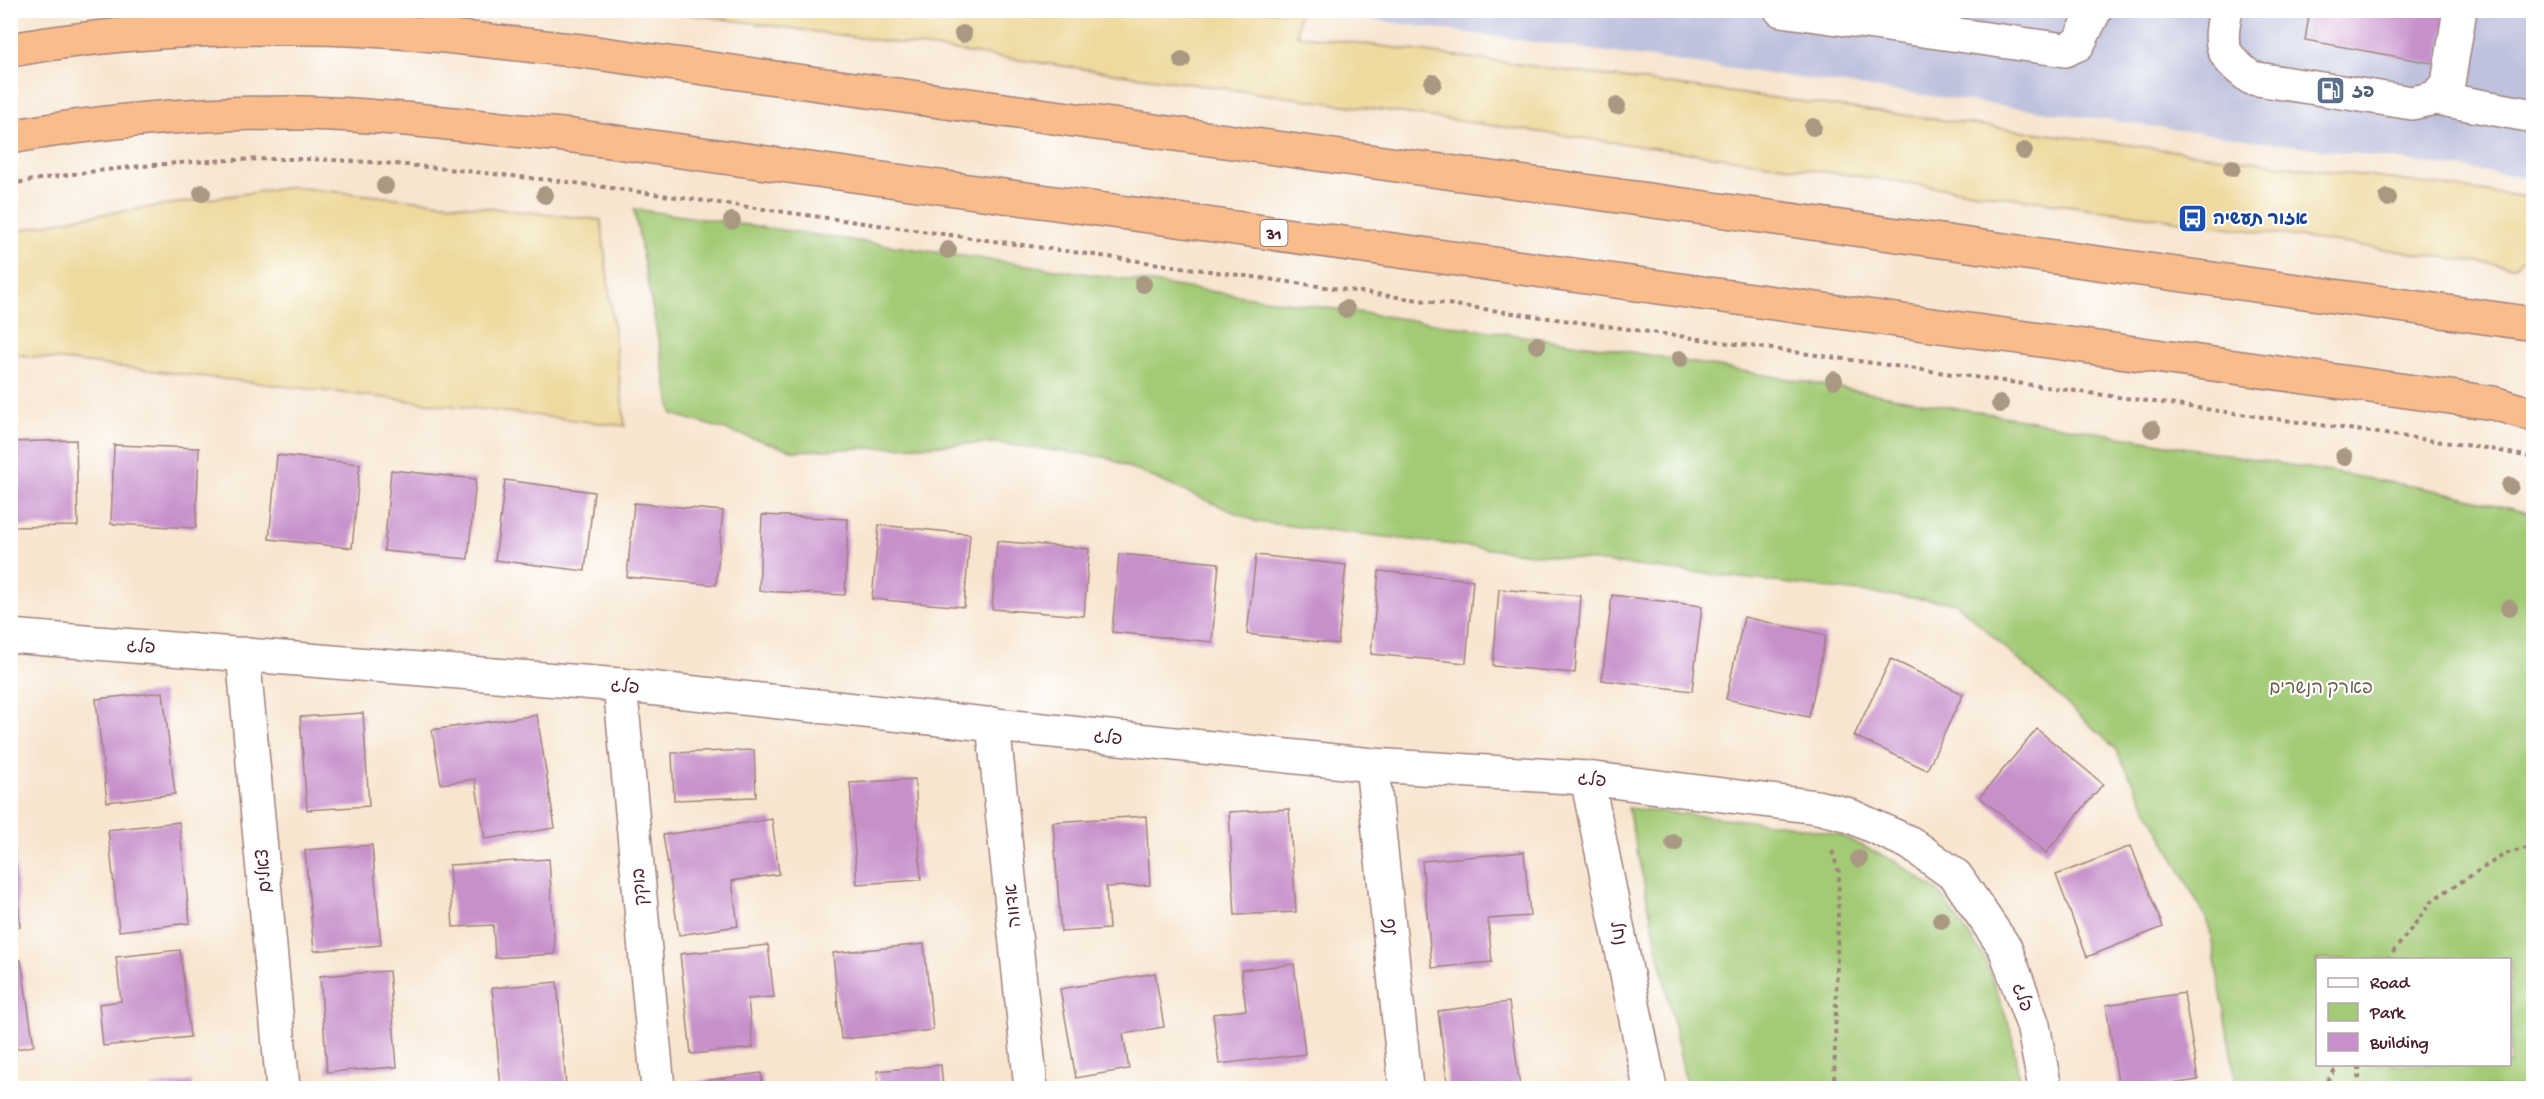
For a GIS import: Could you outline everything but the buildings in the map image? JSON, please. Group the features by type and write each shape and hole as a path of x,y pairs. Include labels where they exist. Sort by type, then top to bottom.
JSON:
{"highway":[{"path":"10,50 82,38 200,30 307,27 582,51 2534,324"},
{"name":"31","path":"10,137 92,124 204,116 306,113 573,136 2493,403 2534,415"},
{"path":"2458,312 2534,316"}],"street":[{"path":"1781,10 2065,50 2078,44 2095,10"},
{"path":"2226,10 2220,40 2232,63 2251,78 2412,104 2435,98 2534,116"},
{"path":"2435,98 2448,83 2460,10"},
{"name":"פלג","path":"10,636 620,685 1372,765 1587,778 1817,807 1846,814 1910,843 1956,876 2005,948 2033,1025 2045,1089"},
{"name":"צאלים","path":"243,654 283,1089"},
{"name":"בוקק","path":"620,685 658,1089"},
{"name":"אדווה","path":"993,724 1031,1089"},
{"name":"טל","path":"1372,765 1406,1089"},
{"name":"נחל","path":"1587,778 1650,1089"}],"path":[{"path":"10,184 87,171 207,162 305,159 567,182 2486,448 2534,458"},
{"path":"1817,807 1839,872 1834,1089"},
{"path":"2389,958 2434,898 2505,854 2534,846"},
{"path":"2321,1089 2339,1066"},
{"path":"2359,1066 2359,1089"}],"shaded area":[{"path":"1330,10 2533,11 2533,178 1330,14"}],"green space":[{"name":"פארק הנשרים","path":"634,209 1608,348 2440,491 2533,514 2533,1088 2237,1088 2209,924 2114,747 1956,603 1257,522 1105,457 996,443 795,451 672,414"},
{"path":"1628,808 1788,825 1839,835 1898,863 1939,892 1985,959 2011,1031 2021,1088 1687,1088"}],"sand":[{"path":"666,11 1299,11 1297,35 2533,198 2533,249 2514,267"},
{"path":"292,187 601,220 625,426 11,354 11,232 81,217"}],"place":[{"name":"פז","path":"2331,91"},
{"name":"אזור תעשיה","path":"2192,218"}]}
